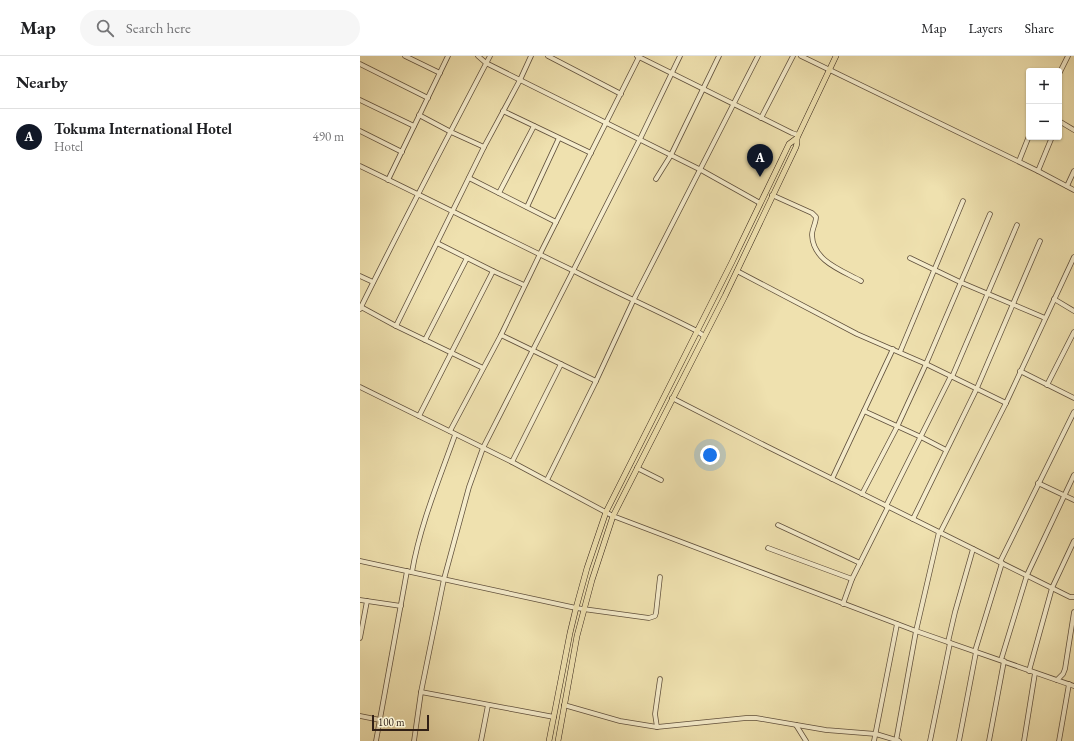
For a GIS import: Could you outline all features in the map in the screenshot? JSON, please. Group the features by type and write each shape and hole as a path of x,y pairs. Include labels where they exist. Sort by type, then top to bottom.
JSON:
{"main road":[{"path":"549,741 576,608 587,568 606,512 789,144 797,137 836,56"},
{"path":"558,741 577,636 592,580 613,516 737,271 796,147 797,137"}],"street":[{"path":"405,56 440,73"},
{"path":"388,180 448,56"},
{"path":"478,56 486,63 701,170 760,203"},
{"path":"483,368 451,354 361,308 418,194 490,56"},
{"path":"396,326 484,147 520,80 531,56"},
{"path":"548,56 621,94"},
{"path":"414,741 421,692 444,579 469,487 483,448 640,139 680,56"},
{"path":"656,179 671,155 719,56"},
{"path":"547,480 634,299 758,56"},
{"path":"762,118 793,56"},
{"path":"801,56 1019,161 1074,190"},
{"path":"1062,68 1068,56"},
{"path":"450,431 500,335 621,94 638,57 703,88 797,137"},
{"path":"360,64 428,98"},
{"path":"360,100 414,126"},
{"path":"503,111 591,153"},
{"path":"419,115 484,147"},
{"path":"1062,123 1074,130"},
{"path":"499,193 534,126"},
{"path":"360,131 402,152"},
{"path":"527,208 559,138"},
{"path":"1019,161 1027,140"},
{"path":"1038,171 1051,140"},
{"path":"360,166 573,271 634,299 704,336"},
{"path":"1067,186 1074,171"},
{"path":"469,178 556,222"},
{"path":"772,195 812,213 817,219 812,234 816,252 832,265 862,281"},
{"path":"900,352 963,201"},
{"path":"862,494 897,427 926,364 990,214"},
{"path":"843,604 852,579 951,376 1017,225"},
{"path":"912,519 977,388 1040,241"},
{"path":"437,243 524,285"},
{"path":"564,706 620,720 657,727 746,718 770,720 826,730 876,734 897,741 916,632 940,532 1006,403 1074,257"},
{"path":"425,340 467,258"},
{"path":"910,258 960,282 1045,318"},
{"path":"419,416 493,271"},
{"path":"737,271 857,334 926,364 1006,403"},
{"path":"360,276 373,282"},
{"path":"1054,299 1074,311"},
{"path":"1047,385 1074,332"},
{"path":"500,335 596,380"},
{"path":"832,479 893,349"},
{"path":"512,462 561,364"},
{"path":"1020,371 1074,398"},
{"path":"360,387 512,462 613,516 916,632 1074,686"},
{"path":"672,398 972,549 1070,597 1074,597"},
{"path":"864,411 946,450"},
{"path":"959,741 975,652 1001,562 1038,483 1074,412"},
{"path":"376,741 401,606 409,572 425,519 456,435"},
{"path":"637,468 661,480"},
{"path":"988,741 1002,661 1026,575 1074,475"},
{"path":"1038,483 1074,500"},
{"path":"778,525 860,563"},
{"path":"1029,671 1052,588 1074,541"},
{"path":"768,548 852,579"},
{"path":"930,741 949,643 972,549"},
{"path":"360,561 576,608 649,618 655,616 656,613 660,577"},
{"path":"360,600 401,606"},
{"path":"360,638 367,601"},
{"path":"1057,680 1063,674 1065,669 1074,612"},
{"path":"874,741 897,624"},
{"path":"1024,741 1035,673"},
{"path":"657,727 655,714 660,679"},
{"path":"1059,741 1069,684"},
{"path":"421,692 554,717"},
{"path":"481,741 488,705"},
{"path":"360,716 380,720"},
{"path":"796,725 806,741"}],"place":[{"name":"Tokuma International Hotel","path":"760,177"}]}
